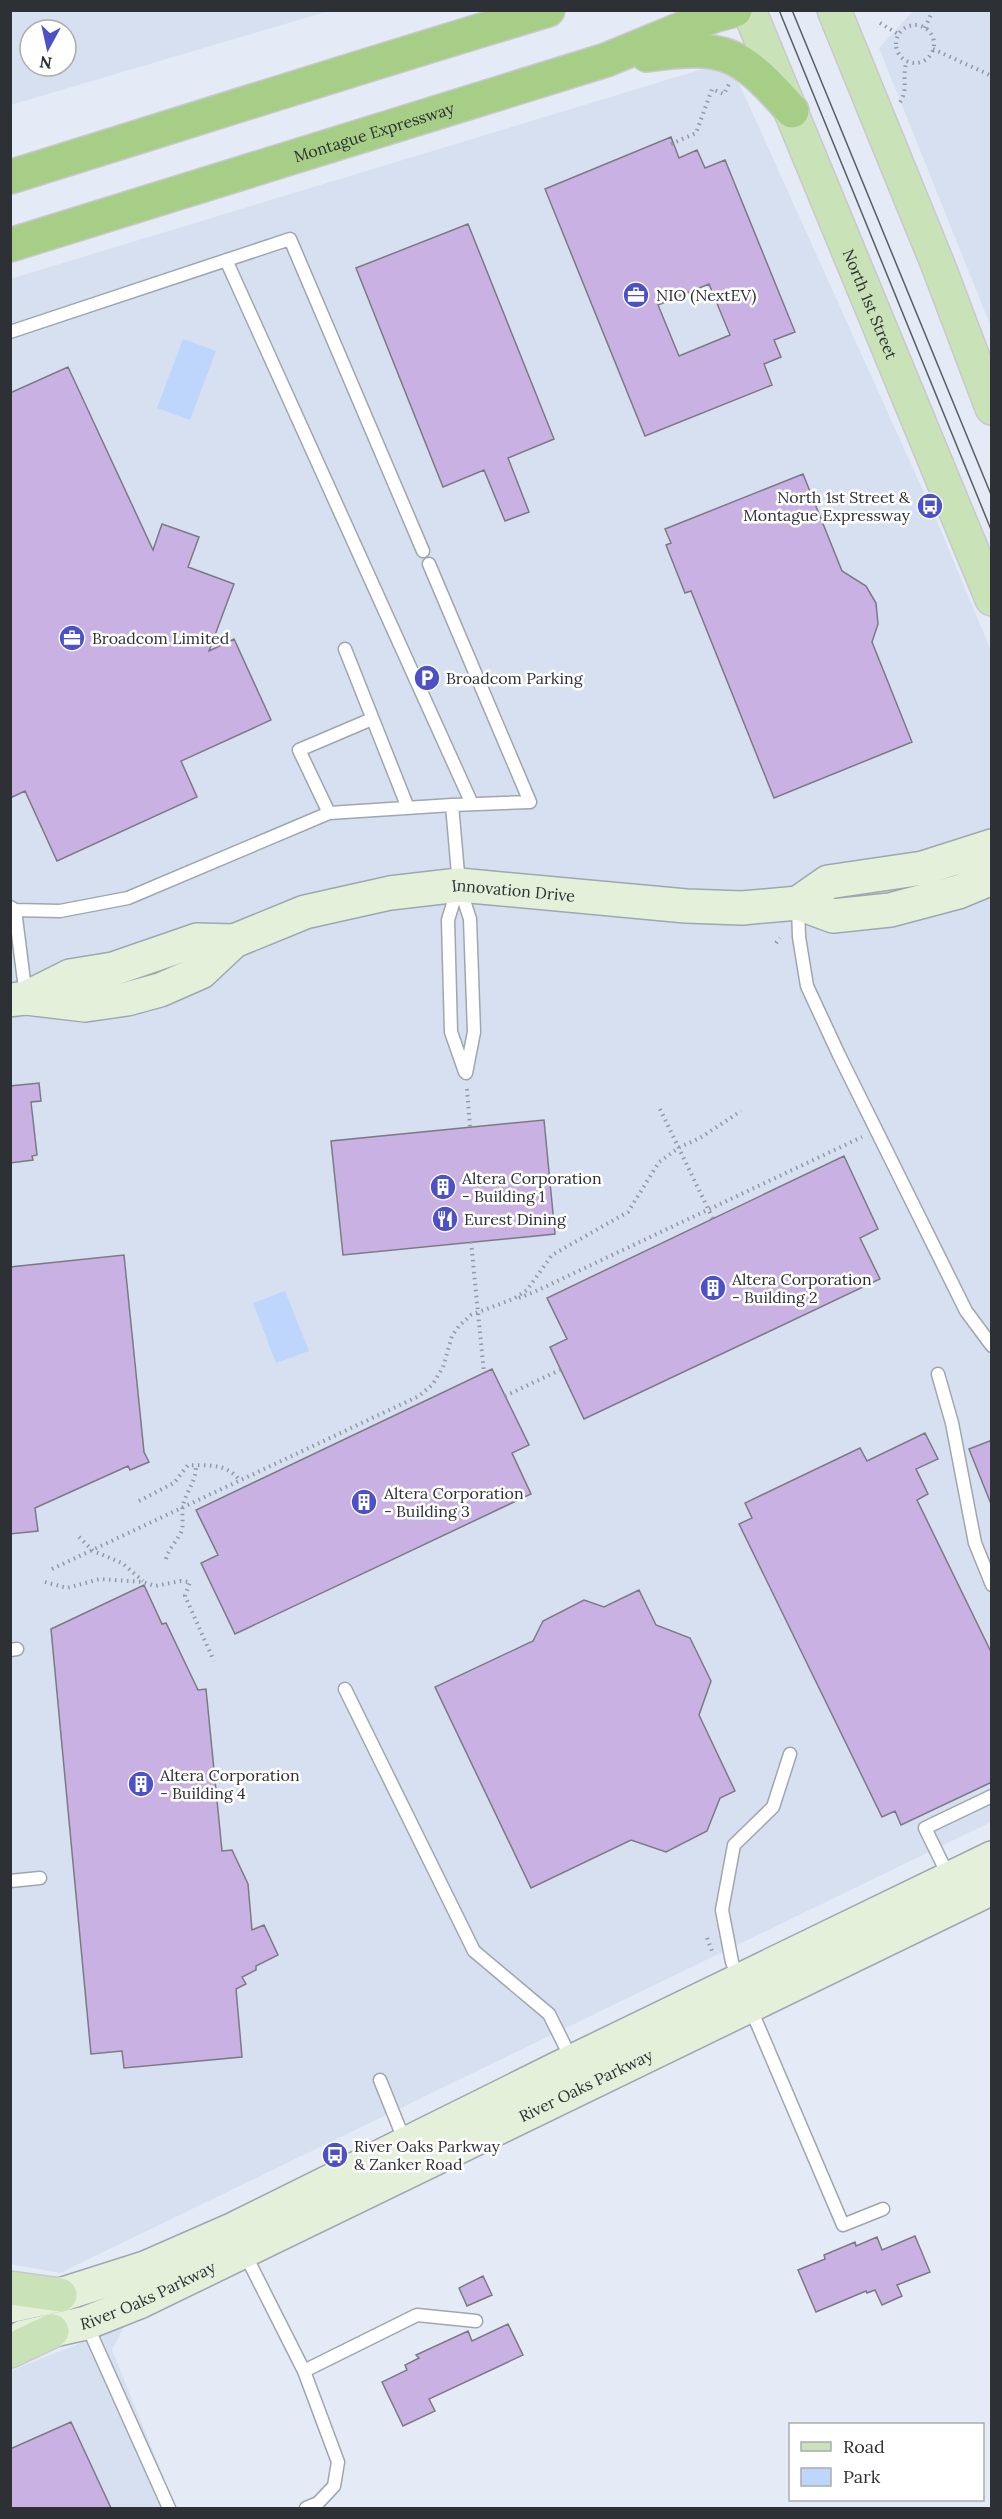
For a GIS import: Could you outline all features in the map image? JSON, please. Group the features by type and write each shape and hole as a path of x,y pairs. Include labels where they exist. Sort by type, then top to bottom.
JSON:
{"highway":[{"path":"10,177 548,10"},
{"name":"Montague Expressway","path":"10,245 606,60 713,16 735,10"},
{"path":"606,60 683,50 720,52 739,60 763,78 792,111"}],"main road":[{"name":"North 1st Street","path":"749,10 992,599"},
{"path":"834,10 933,254 992,408"},
{"path":"10,2288 76,2304"},
{"path":"10,2351 52,2331"}],"street":[{"name":"Innovation Drive","path":"798,903 828,882 923,868 992,846"},
{"name":"Innovation Drive","path":"18,999 70,976 113,969 197,940 234,941 304,912 390,893 459,885 686,906 742,908 798,903 832,916 890,910 958,892 992,878"},
{"name":"River Oaks Parkway","path":"10,2340 52,2331 76,2304 145,2268 239,2241 955,1890 992,1858"},
{"name":"River Oaks Parkway","path":"955,1890 992,1888"},
{"name":"River Oaks Parkway","path":"10,2306 76,2304"}],"lane":[{"path":"10,332 290,239 423,551"},
{"path":"226,261 472,804"},
{"path":"18,999 12,910 60,911 128,898 329,813 530,802 429,564"},
{"path":"345,650 408,808"},
{"path":"329,813 299,750 372,719"},
{"path":"452,805 459,885 470,919 474,1032 466,1073"},
{"path":"459,885 448,920 451,1032 466,1073"},
{"path":"798,903 799,937 807,986 966,1311 992,1346"},
{"path":"938,1374 952,1423 975,1544 992,1585"},
{"path":"345,1689 474,1951 549,2014 578,2073"},
{"path":"790,1754 773,1807 734,1845 722,1910 732,1962 843,2225 883,2209"},
{"path":"955,1890 926,1828 992,1796"},
{"path":"10,1881 40,1878"},
{"path":"380,2080 411,2156"},
{"path":"239,2241 304,2371 338,2462 334,2486 318,2503 306,2508"},
{"path":"76,2304 169,2508"},
{"path":"304,2371 417,2315 476,2321"}],"path":[{"path":"925,28 933,10"},
{"path":"880,23 898,34"},
{"path":"908,26 925,28 932,38 933,49 930,55 919,62 907,61 898,52 896,40 898,34 908,26"},
{"path":"933,49 992,76"},
{"path":"895,106 902,101 906,91 903,70 907,61"},
{"path":"671,144 696,133 712,89 724,94 731,79"},
{"path":"776,943 780,938"},
{"path":"466,1073 470,1127"},
{"path":"660,1110 680,1147 713,1219"},
{"path":"513,1299 527,1290 552,1255 628,1212 658,1162 741,1111"},
{"path":"52,1569 419,1396 433,1384 443,1367 449,1343 459,1326 471,1315 534,1293 876,1129"},
{"path":"471,1242 484,1373"},
{"path":"505,1396 561,1370"},
{"path":"139,1502 174,1483 188,1465 221,1467 234,1472 240,1480"},
{"path":"166,1559 168,1549 182,1533 182,1509 185,1498 193,1486 196,1465"},
{"path":"79,1537 93,1551 122,1563 144,1582"},
{"path":"45,1582 67,1588 100,1579 144,1582 156,1586 181,1581 190,1582 185,1596 214,1661"}],"shaded area":[{"path":"11,10 329,11 11,105"},
{"path":"913,11 991,11 991,327 879,48"},
{"path":"729,61 939,526 992,653 991,1822 60,2273 10,2264 10,279"},
{"path":"125,2325 112,2350 176,2508 11,2508 11,2371"}],"green space":[{"path":"183,339 216,351 190,420 157,408"},
{"path":"285,1291 309,1351 276,1363 253,1303"}],"building":[{"name":"NIO (NextEV)","path":"671,137 679,158 697,150 705,168 725,160 795,332 774,340 781,357 764,364 772,385 645,436 545,189","holes":["709,284 730,335 679,356 658,305"]},
{"path":"468,224 554,439 508,458 529,512 505,521 484,470 443,487 356,268"},
{"path":"68,367 153,550 162,524 199,537 188,567 234,584 209,651 234,639 271,720 181,761 197,797 57,861 25,791 10,798 10,393"},
{"path":"803,474 842,571 866,586 876,603 878,624 872,642 912,742 774,798 691,591 685,593 666,545 671,543 665,529"},
{"path":"39,1083 41,1101 31,1102 37,1155 32,1156 33,1160 10,1163 10,1086"},
{"name":"Altera Corporation - Building 1","path":"544,1120 555,1234 343,1255 331,1141"},
{"name":"Altera Corporation - Building 2","path":"844,1156 878,1229 860,1238 880,1279 584,1419 550,1347 567,1339 547,1298"},
{"path":"124,1255 144,1452 149,1462 130,1470 128,1466 35,1508 38,1531 10,1534 10,1267"},
{"name":"Altera Corporation - Building 3","path":"492,1369 529,1445 512,1453 531,1494 235,1634 201,1563 218,1555 196,1510"},
{"path":"925,1433 938,1459 916,1469 928,1494 917,1500 992,1654 992,1782 901,1825 895,1811 882,1817 739,1524 752,1518 745,1503 860,1448 867,1461"},
{"path":"992,1440 992,1504 991,1504 969,1449"},
{"name":"Altera Corporation - Building 4","path":"144,1585 162,1624 166,1623 198,1690 206,1689 222,1851 232,1850 248,1884 252,1930 264,1925 278,1955 256,1966 256,1970 242,1977 246,1984 236,1989 242,2057 124,2068 122,2051 91,2054 51,1629"},
{"path":"639,1590 656,1625 690,1638 711,1681 699,1715 735,1791 720,1798 707,1831 666,1852 631,1840 531,1888 435,1687 533,1641 543,1621 584,1600 604,1607"},
{"path":"915,2236 930,2272 897,2285 902,2296 882,2305 875,2290 867,2293 866,2291 816,2312 798,2270 825,2259 824,2255 855,2242 856,2246 877,2237 882,2250"},
{"path":"483,2276 492,2295 467,2306 459,2288"},
{"path":"508,2324 523,2355 429,2399 435,2411 403,2426 382,2382 407,2370 405,2365 419,2358 416,2355 468,2331 472,2341"},
{"path":"71,2422 111,2508 10,2508 10,2449"}],"tram line":[{"path":"779,10 992,532"},
{"path":"792,10 992,497"}],"place":[{"name":"NIO (NextEV)","path":"636,295"},
{"name":"North 1st Street & Montague Expressway","path":"930,506"},
{"name":"Broadcom Limited","path":"72,638"},
{"name":"Broadcom Parking","path":"427,678"},
{"name":"Altera Corporation - Building 1","path":"443,1187"},
{"name":"Eurest Dining","path":"445,1219"},
{"name":"Altera Corporation - Building 2","path":"713,1288"},
{"name":"Altera Corporation - Building 3","path":"364,1502"},
{"name":"Altera Corporation - Building 4","path":"141,1784"},
{"name":"River Oaks Parkway & Zanker Road","path":"335,2155"}]}
